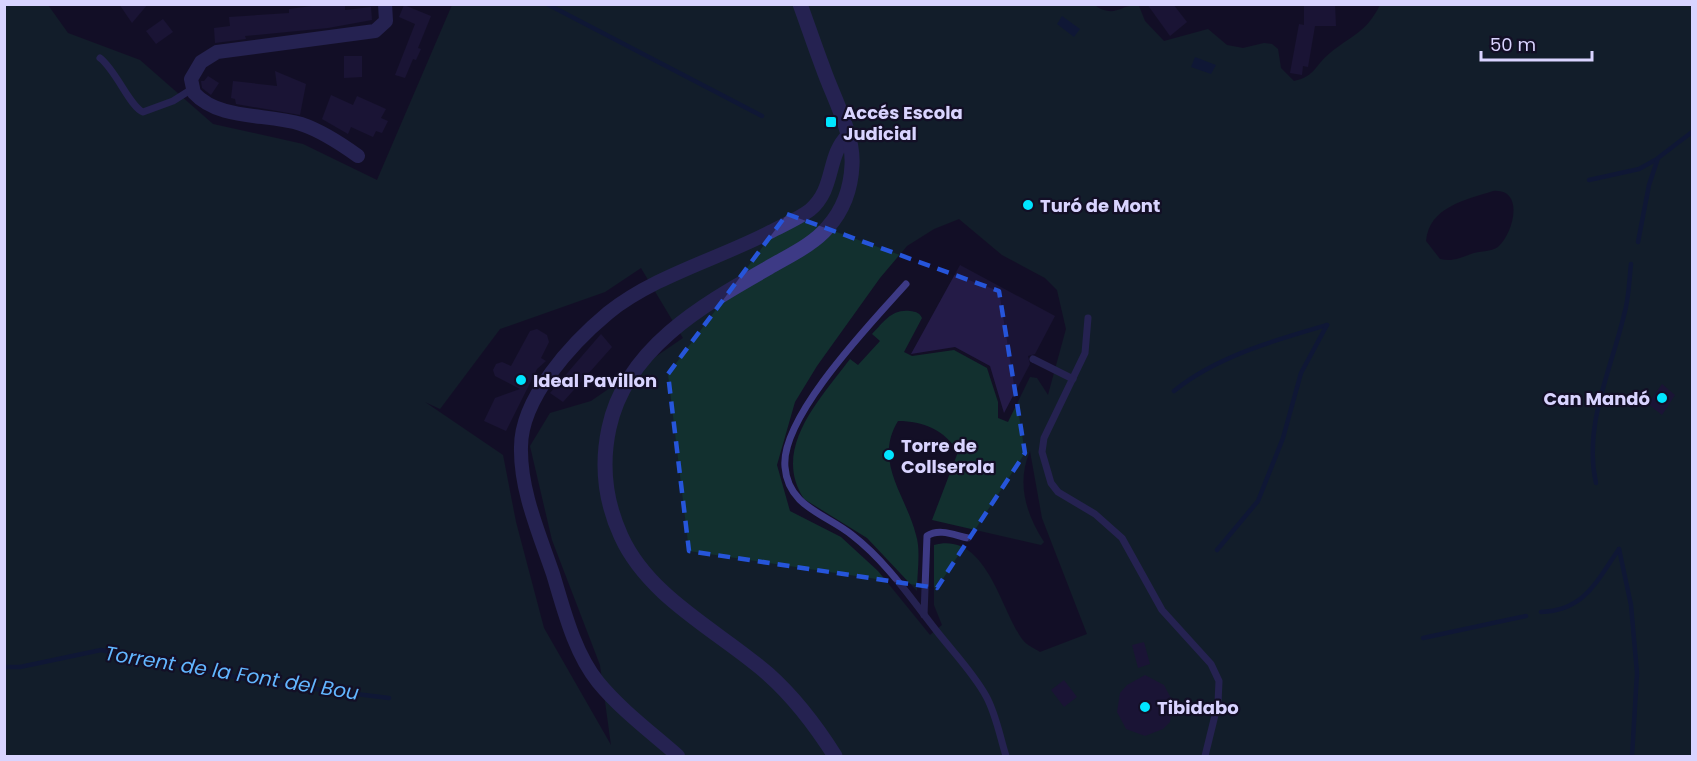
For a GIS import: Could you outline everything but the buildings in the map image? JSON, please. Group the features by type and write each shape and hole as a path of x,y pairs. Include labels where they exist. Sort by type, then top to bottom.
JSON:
{"street":[{"path":"358,156 312,128 291,121 225,111 202,100 192,89 191,79 196,67 211,54 224,50 375,31 386,21 385,4"},
{"path":"800,4 848,135 853,163 849,188 840,211 826,229 800,249 691,315 654,347 631,376 617,402 605,452 605,479 621,536 636,562 664,592 746,656 791,696 835,756"},
{"path":"678,756 604,689 586,664 572,632 524,485 520,445 523,429 531,408 557,365 576,342 609,312 656,284 755,240 809,211 824,194 832,174 838,145 848,135"}],"lane":[{"path":"100,58 111,67 135,108 143,112 173,101 192,89"},
{"path":"906,284 811,398 790,439 784,467 794,496 821,517 851,533 871,551 985,694 1006,756"},
{"path":"1088,318 1085,353 1044,438 1042,452 1051,483 1058,492 1095,514 1122,538 1162,610 1211,664 1219,681 1218,703 1205,756"},
{"path":"1033,359 1073,379"},
{"path":"924,615 927,536 933,532 945,532 968,538"}],"highlighted area":[{"path":"787,214 999,291 1025,453 937,588 689,551 668,374"}],"green space":[{"path":"1093,4 1101,9 1113,11 1133,5 1139,6 1145,21 1164,41 1208,29 1227,45 1243,48 1264,43 1272,44 1278,49 1281,68 1294,81 1311,73 1330,53 1364,28 1380,5 1692,5 1692,756 5,756 4,5 48,5 68,33 140,60 213,124 303,144 377,180 452,5","holes":["1493,191 1503,192 1510,197 1513,204 1512,222 1504,240 1492,250 1452,260 1440,259 1426,241 1434,220 1460,202","959,219 1002,255 1045,278 1057,290 1066,329 1048,395 1037,378 1030,377 1008,422 998,418 998,402 987,368 954,350 912,356 904,352 922,318 916,312 898,312 888,317 872,334 880,341 858,365 850,359 803,425 796,443 793,462 795,480 804,499 867,538 917,591 919,555 917,541 890,465 891,436 898,421 907,421 932,428 947,438 958,452 932,520 1041,545 1044,542 1032,520 1025,498 1024,475 1030,451 1042,518 1087,634 1040,652 1022,639 979,560 967,549 952,544 934,545 934,605 942,625 930,635 878,571 841,537 790,511 777,465 795,402 817,366 880,278 907,246 934,229","641,268 683,338 591,401 550,413 530,446 552,540 600,665 611,745 544,628 516,522 503,455 425,402 440,409 500,329 605,292"]}],"water":[{"path":"1062,16 1080,29 1074,37 1057,24"},
{"path":"1195,57 1216,65 1211,74 1191,67"}],"waterway":[{"path":"547,4 762,116"},
{"path":"1638,242 1649,185 1658,158 1692,132"},
{"path":"1589,180 1639,169 1657,159"},
{"path":"1596,483 1593,462 1596,419 1626,309 1631,264"},
{"path":"1174,391 1208,368 1227,359 1327,325"},
{"path":"1217,550 1258,501 1283,438 1301,373 1327,325"},
{"path":"1619,549 1631,605 1637,673 1632,756"},
{"path":"1541,612 1569,606 1579,600 1596,583 1619,549"},
{"path":"1423,638 1526,616"},
{"name":"Torrent de la Font del Bou","path":"4,667 20,667 101,650 266,683 389,698"}],"place":[{"name":"Accés Escola Judicial","path":"831,122"},
{"name":"Turó de Mont","path":"1028,205"},
{"name":"Ideal Pavillon","path":"521,380"},
{"name":"Can Mandó","path":"1662,398"},
{"name":"Torre de Collserola","path":"889,455"},
{"name":"Tibidabo","path":"1145,707"}]}
